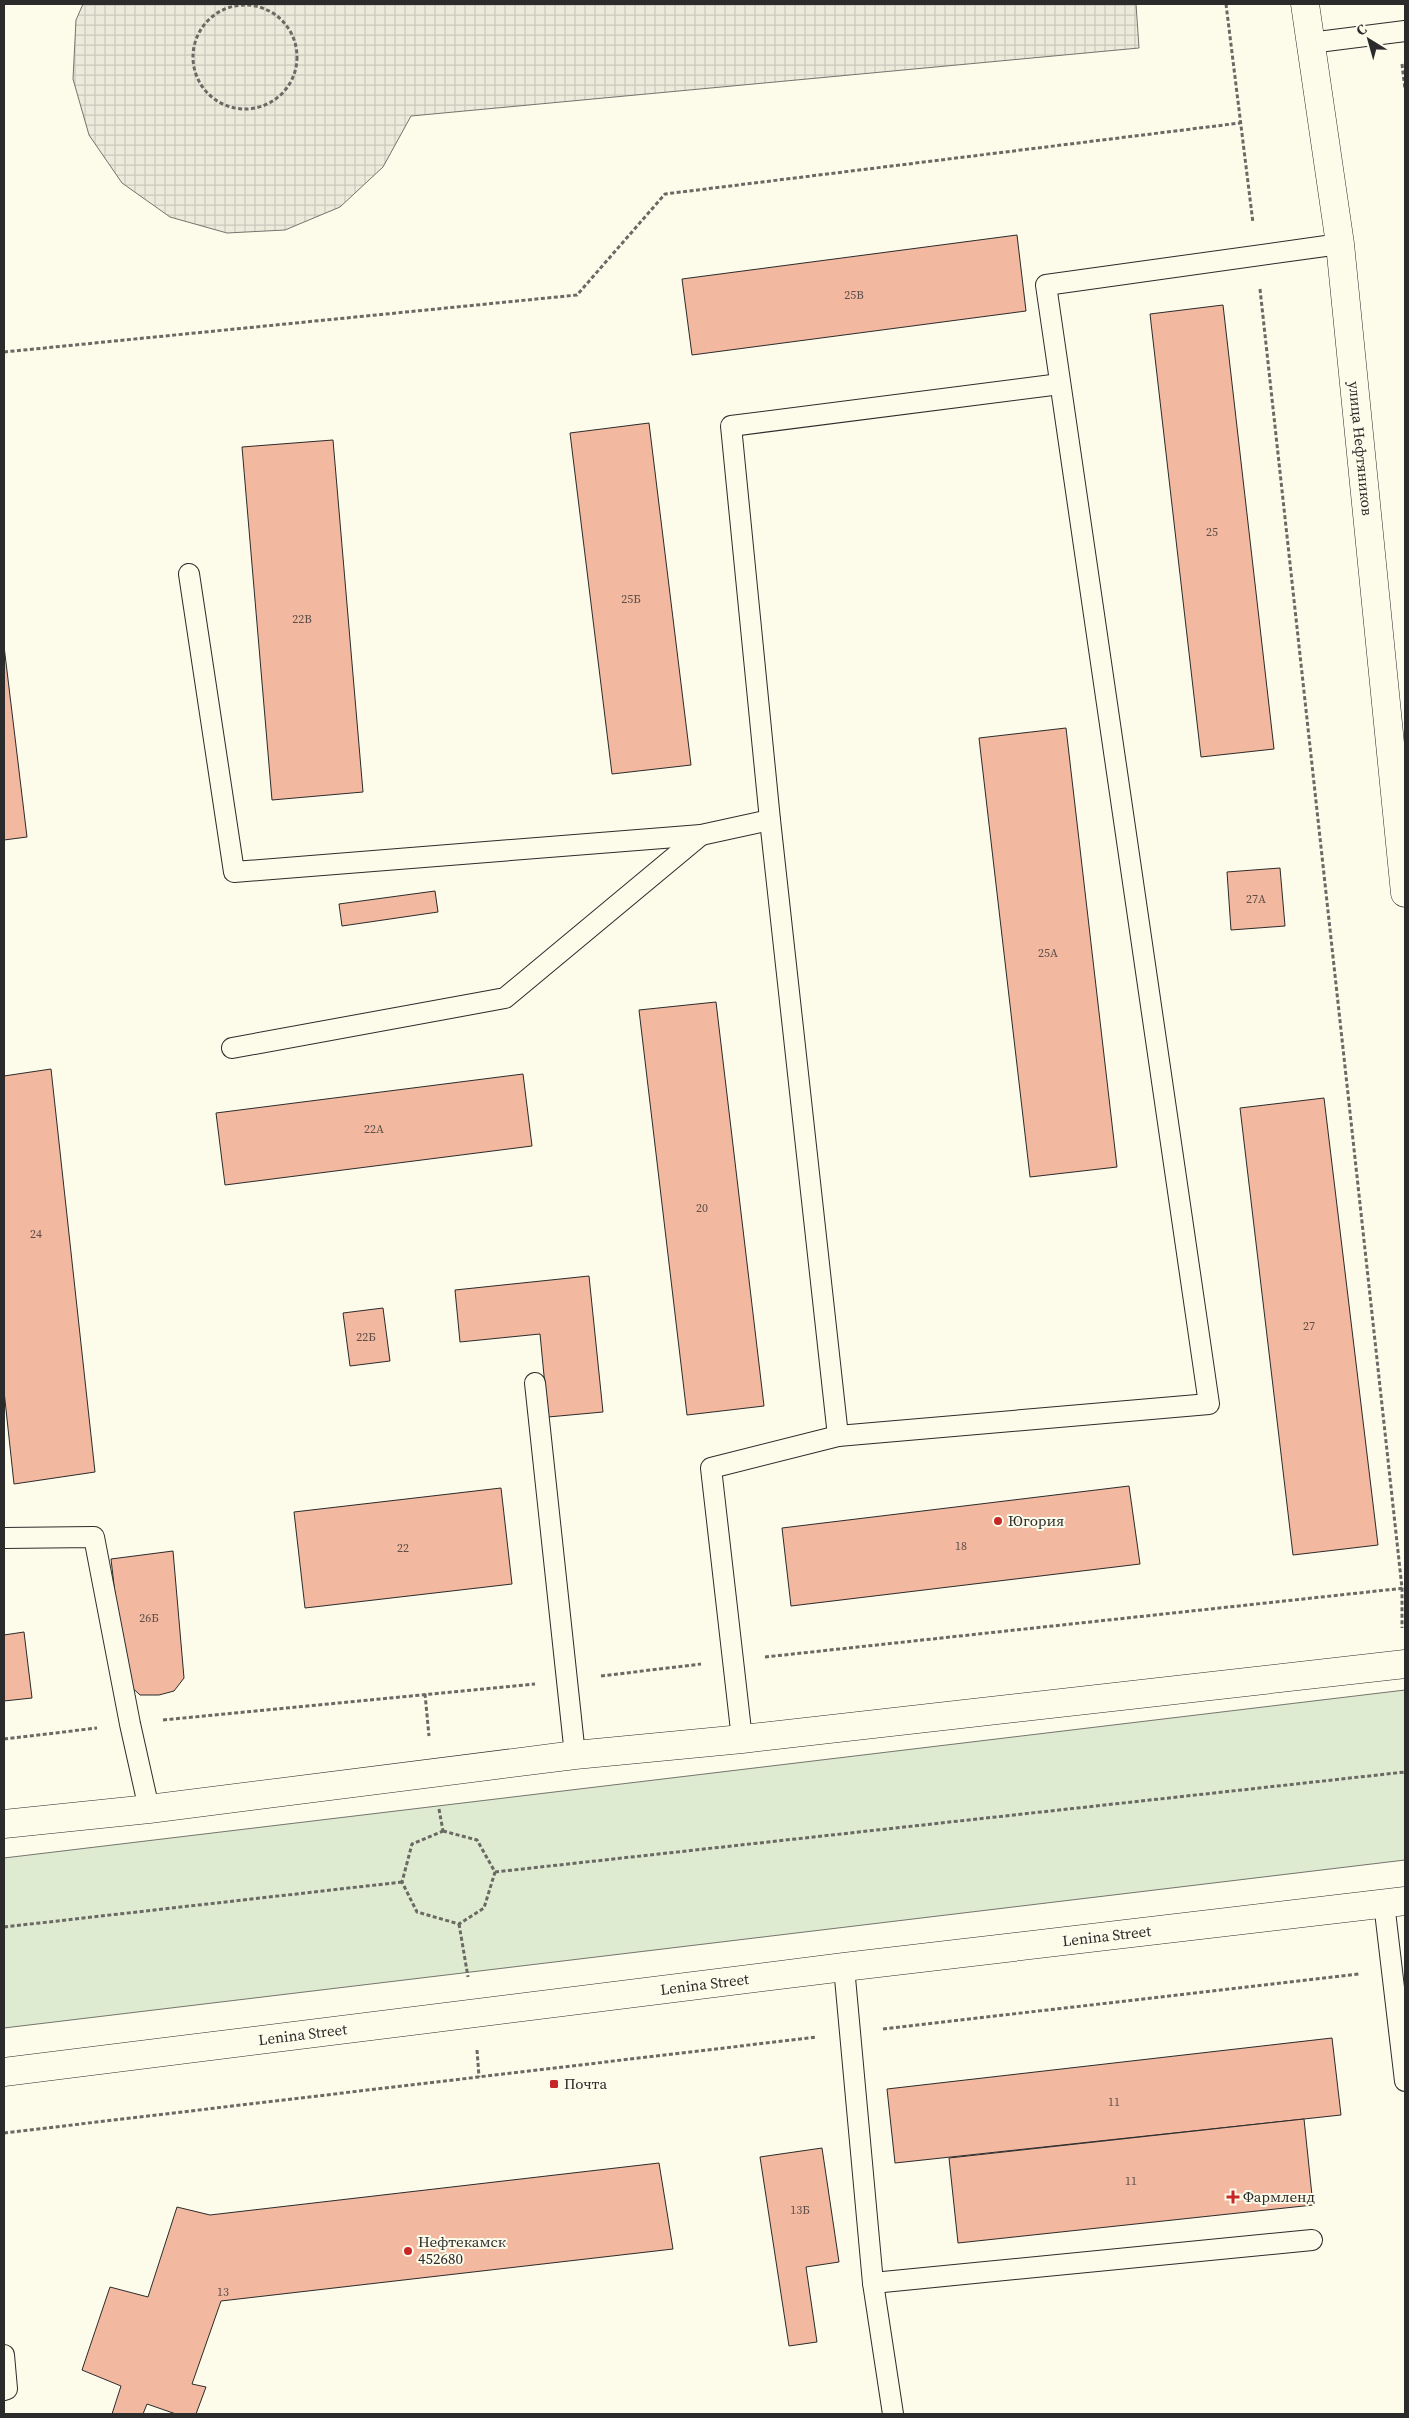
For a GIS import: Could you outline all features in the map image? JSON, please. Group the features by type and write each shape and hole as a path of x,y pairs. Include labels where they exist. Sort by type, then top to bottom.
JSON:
{"main road":[{"name":"улица Нефтяников","path":"1305,4 1340,244 1405,892"},
{"path":"4,1824 149,1809 575,1755 742,1739 1404,1664"},
{"name":"Lenina Street","path":"4,2072 844,1967 1395,1902"}],"lane":[{"path":"1310,43 1405,31"},
{"path":"742,1739 711,1468 838,1436 1209,1404 1046,285 1340,244"},
{"path":"838,1436 770,820 731,426 1060,384"},
{"path":"189,574 234,872 701,835 770,820"},
{"path":"232,1048 505,998 701,835"},
{"path":"535,1383 575,1755"},
{"path":"4,1538 94,1537 130,1724 149,1809"},
{"path":"1395,1902 1392,1970 1405,2082"},
{"path":"844,1967 873,2284 893,2414"},
{"path":"873,2284 1312,2240"},
{"path":"4,2355 7,2389 4,2390"}],"path":[{"path":"1226,4 1257,256 1402,1588 1404,1664"},
{"path":"239,6 257,7 273,13 286,26 295,42 297,60 293,78 283,93 269,104 251,109 233,108 217,101 203,89 195,73 193,55 197,37 207,22 221,11 239,6"},
{"path":"4,352 577,295 665,194 1240,123"},
{"path":"495,1872 1405,1772"},
{"path":"443,1831 477,1840 495,1872 484,1908 459,1924 417,1912 402,1882 412,1844 443,1831"},
{"path":"4,1927 402,1882"},
{"path":"4,2133 1392,1970"}],"green space":[{"path":"1405,1690 1405,1860 4,2028 4,1858"}],"shaded area":[{"path":"83,4 1136,4 1139,48 411,116 383,167 340,207 285,230 227,233 170,217 122,183 89,135 73,79 76,20"}],"building":[{"path":"1017,235 1026,311 692,355 682,279"},
{"path":"1223,305 1274,749 1201,757 1150,314"},
{"path":"649,423 691,765 612,774 570,433"},
{"path":"333,440 363,792 272,800 242,447"},
{"path":"4,646 27,837 4,840"},
{"path":"1066,728 1117,1167 1030,1177 979,738"},
{"path":"1280,868 1285,926 1231,930 1227,872"},
{"path":"435,891 438,912 342,926 339,904"},
{"path":"716,1002 764,1406 687,1415 639,1010"},
{"path":"51,1069 95,1472 14,1484 4,1391 4,1076"},
{"path":"523,1074 532,1146 225,1185 216,1113"},
{"path":"1324,1098 1378,1545 1293,1555 1240,1108"},
{"path":"589,1276 603,1412 548,1417 540,1334 460,1342 455,1290"},
{"path":"383,1308 390,1361 350,1366 343,1313"},
{"path":"1129,1486 1140,1564 791,1606 782,1528"},
{"path":"501,1488 512,1584 305,1608 294,1512"},
{"path":"173,1551 184,1678 174,1691 159,1695 140,1695 125,1681 111,1559"},
{"path":"24,1632 32,1698 4,1701 4,1635"},
{"path":"1332,2038 1341,2115 895,2163 887,2089"},
{"path":"1304,2119 1313,2205 958,2243 949,2158"},
{"path":"822,2148 839,2262 806,2267 817,2342 789,2346 760,2157"},
{"path":"659,2163 673,2249 221,2301 192,2384 206,2387 196,2414 176,2414 147,2404 143,2414 112,2414 121,2386 82,2370 110,2287 148,2297 177,2207 210,2215"}],"place":[{"name":"Югория","path":"998,1521"},
{"name":"Почта","path":"554,2084"},
{"name":"Фармленд","path":"1233,2197"},
{"name":"Нефтекамск 452680","path":"408,2251"}]}
